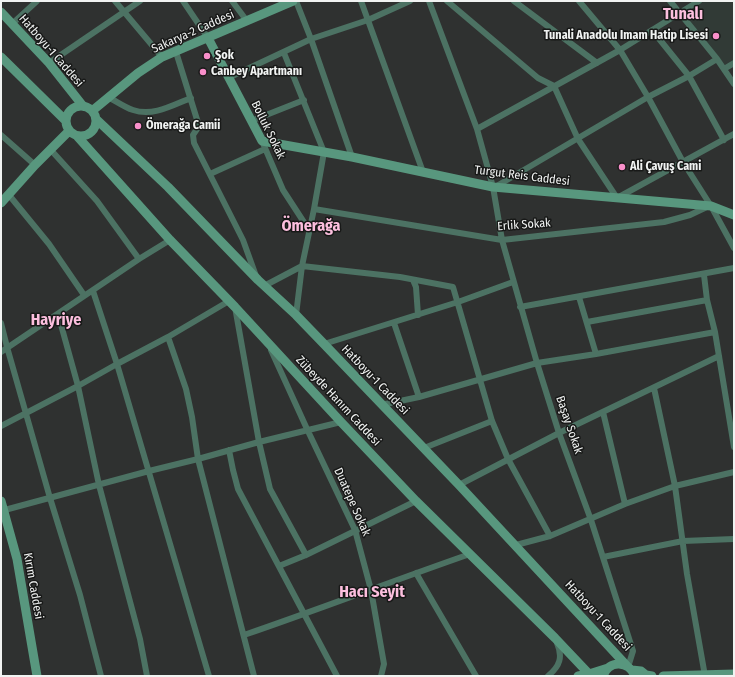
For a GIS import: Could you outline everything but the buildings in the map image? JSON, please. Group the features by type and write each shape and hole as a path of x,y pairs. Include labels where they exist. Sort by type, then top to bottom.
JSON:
{"main road":[{"name":"Sakarya-2 Caddesi","path":"92,111 108,96 162,57 294,1"},
{"name":"Hatboyu-1 Caddesi","path":"1,12 49,63 83,106"},
{"name":"Bolluk Sokak","path":"208,38 263,145"},
{"path":"1,57 66,121 73,133"},
{"path":"1,203 50,149 73,133 87,135 94,129 96,120 92,111 83,106 73,108 69,111 66,121"},
{"name":"Hatboyu-1 Caddesi","path":"96,120 168,188 261,283 296,315 516,545 632,671"},
{"name":"Zübeyde Hanım Caddesi","path":"73,133 170,240 232,304 416,501 555,638 590,675"},
{"name":"Turgut Reis Caddesi","path":"263,145 324,152 352,157 494,187 711,206 734,215"},
{"name":"Kırım Caddesi","path":"1,501 2,511 17,559 37,676"},
{"path":"578,676 606,672 618,664 632,671 641,671 646,675 652,676"},
{"path":"663,676 734,674"}],"street":[{"path":"12,24 37,1"},
{"path":"115,1 162,57"},
{"path":"49,63 140,1"},
{"path":"183,1 208,38"},
{"path":"232,1 247,21"},
{"path":"294,1 311,39 352,157"},
{"path":"361,1 423,172"},
{"path":"228,78 311,39 368,20 410,1"},
{"name":"Başay Sokak","path":"429,1 477,129 494,187 502,240 520,307 559,433 591,520 633,651 632,671"},
{"path":"447,1 538,78 554,86 578,139 617,198 734,134"},
{"path":"514,1 596,63"},
{"path":"579,1 620,50 683,162 711,206 734,248"},
{"path":"670,1 717,59 734,84"},
{"path":"477,129 620,50 699,1"},
{"path":"652,30 689,76 724,140"},
{"path":"176,52 199,126 193,135 194,143 243,240 261,283 302,266 400,277 453,287 492,421 508,460 550,536"},
{"path":"284,53 324,152 302,266 296,315"},
{"path":"494,187 717,59"},
{"path":"724,69 734,63"},
{"path":"108,96 134,110 150,113 162,110 191,98"},
{"path":"251,121 304,100"},
{"path":"1,135 35,165"},
{"path":"210,174 263,145"},
{"name":"Bolluk Sokak","path":"263,145 283,190 309,230"},
{"path":"50,149 97,201 140,259"},
{"path":"9,195 49,244 84,295"},
{"name":"Erlik Sokak","path":"314,209 502,240 664,222 690,215 711,206"},
{"path":"1,352 84,295 93,291 170,240"},
{"path":"520,307 704,275 734,268"},
{"path":"704,275 707,300 715,332 734,447"},
{"path":"413,280 416,286 418,315"},
{"path":"324,344 394,323 513,282"},
{"path":"93,291 117,364 209,676"},
{"path":"579,297 596,354"},
{"path":"587,322 707,300"},
{"path":"1,426 232,304 259,442 270,489 306,555"},
{"path":"58,314 78,386 99,485 140,639 147,676"},
{"path":"1,323 50,498 80,595 101,676"},
{"path":"394,323 419,397"},
{"path":"381,405 419,397 537,363 596,354 715,332"},
{"path":"168,337 186,389 192,416 198,460 254,676"},
{"name":"Duatepe Sokak","path":"269,345 355,530 371,590 384,664 381,676"},
{"path":"459,485 559,433 719,356"},
{"path":"654,388 675,486 687,574 705,675"},
{"path":"603,412 625,504"},
{"path":"424,448 492,421"},
{"path":"2,511 149,471 198,460 307,429 341,422"},
{"path":"229,450 232,470 238,489 338,676"},
{"path":"516,545 550,536 591,520 625,504 675,486 734,472"},
{"path":"279,566 306,555 416,501"},
{"path":"603,558 683,541 734,539"},
{"path":"244,635 470,554"},
{"path":"416,573 476,676"},
{"path":"548,676 556,667 560,659 561,652 555,638"},
{"path":"384,664 386,676"}],"shaded area":[{"name":"Tunali Anadolu Imam Hatip Lisesi","path":"699,1 734,1 734,63 724,69 680,13"}],"tram line":[{"path":"718,676 734,675"}],"place":[{"name":"Tunali Anadolu Imam Hatip Lisesi","path":"716,36"},
{"name":"Şok","path":"207,56"},
{"name":"Canbey Apartmanı","path":"203,72"},
{"name":"Ömerağa Camii","path":"138,126"},
{"name":"Ali Çavuş Cami","path":"622,167"}],"district":[{"name":"Tunalı","path":"683,15"},
{"name":"Ömerağa","path":"311,227"},
{"name":"Hayriye","path":"56,321"},
{"name":"Hacı Seyit","path":"372,593"}]}
